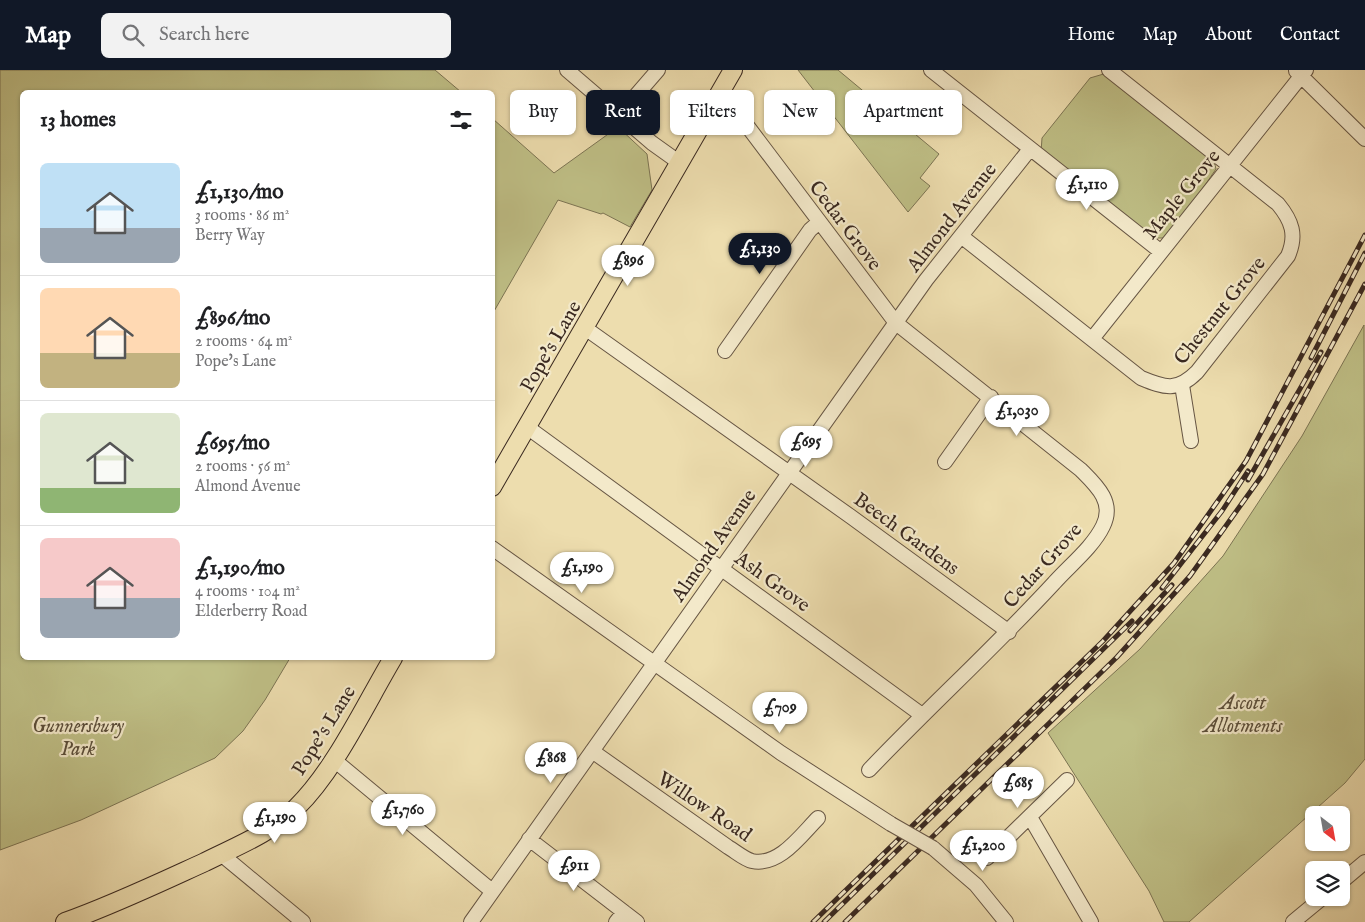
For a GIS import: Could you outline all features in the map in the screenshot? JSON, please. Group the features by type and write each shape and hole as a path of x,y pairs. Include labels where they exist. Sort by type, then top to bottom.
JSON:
{"main road":[{"name":"Pope's Lane","path":"722,90 733,70"},
{"name":"Pope's Lane","path":"495,482 696,135"},
{"name":"Pope's Lane","path":"65,922 116,903 252,839 280,822 308,794 333,759 392,660"}],"street":[{"path":"641,90 658,70"},
{"path":"931,70 1160,251"},
{"name":"Chestnut Grove","path":"961,236 1141,378 1162,387 1182,385 1197,372 1288,256 1292,243 1292,225 1278,204 1109,70"},
{"path":"571,71 592,90"},
{"path":"1301,72 1362,131"},
{"name":"Maple Grove","path":"1092,339 1160,251 1230,166 1301,72"},
{"path":"644,135 680,163"},
{"name":"Cedar Grove","path":"754,135 896,323 1081,470 1102,490 1106,505 1104,525 1091,542 1009,632 922,715 869,770"},
{"name":"Almond Avenue","path":"471,922 528,839 896,323 961,236 1030,149"},
{"path":"725,351 810,230 819,222"},
{"name":"Beech Gardens","path":"585,328 1009,632"},
{"path":"1182,385 1191,442"},
{"path":"945,462 991,397"},
{"name":"Ash Grove","path":"527,427 922,715"},
{"path":"495,550 843,795 933,848 976,885 1006,922"},
{"name":"Willow Road","path":"592,751 750,861 768,862 782,853 818,818"},
{"path":"333,759 492,891"},
{"path":"987,858 1067,780"},
{"path":"1030,817 1091,922"},
{"path":"528,839 620,917 637,922"},
{"path":"221,854 303,922"},
{"path":"1350,874 1365,862"},
{"path":"1293,922 1312,906"}],"green space":[{"name":"Gunnersbury Park","path":"0,70 435,70 459,90 20,90 20,660 289,660 265,700 243,731 215,758 81,820 0,850"},
{"path":"798,70 838,70 862,90 845,90 845,131 835,118 835,90 813,90"},
{"path":"1107,73 1213,157 1216,169 1190,207 1163,238 1151,238 1041,152 1042,138 1090,78"},
{"path":"495,121 554,173 607,135 627,135 647,154 652,190 630,227 603,213 601,214 558,200 495,310"},
{"path":"848,135 916,135 939,154 920,178 930,186 908,212"},
{"name":"Ascott Allotments","path":"1364,325 1365,759 1345,783 1319,806 1305,806 1305,819 1189,922 1164,922 1149,891 1048,733 1140,649 1223,556 1302,436"}],"railway":[{"path":"813,922 1103,641 1174,563 1246,461 1365,235"},
{"path":"1311,358 1365,253"},
{"path":"845,922 1117,657 1190,576 1263,474 1365,284"},
{"path":"1248,480 1321,352"},
{"path":"1162,588 1222,511 1248,471"},
{"path":"1130,631 1172,585"},
{"path":"824,922 1132,621"}]}
